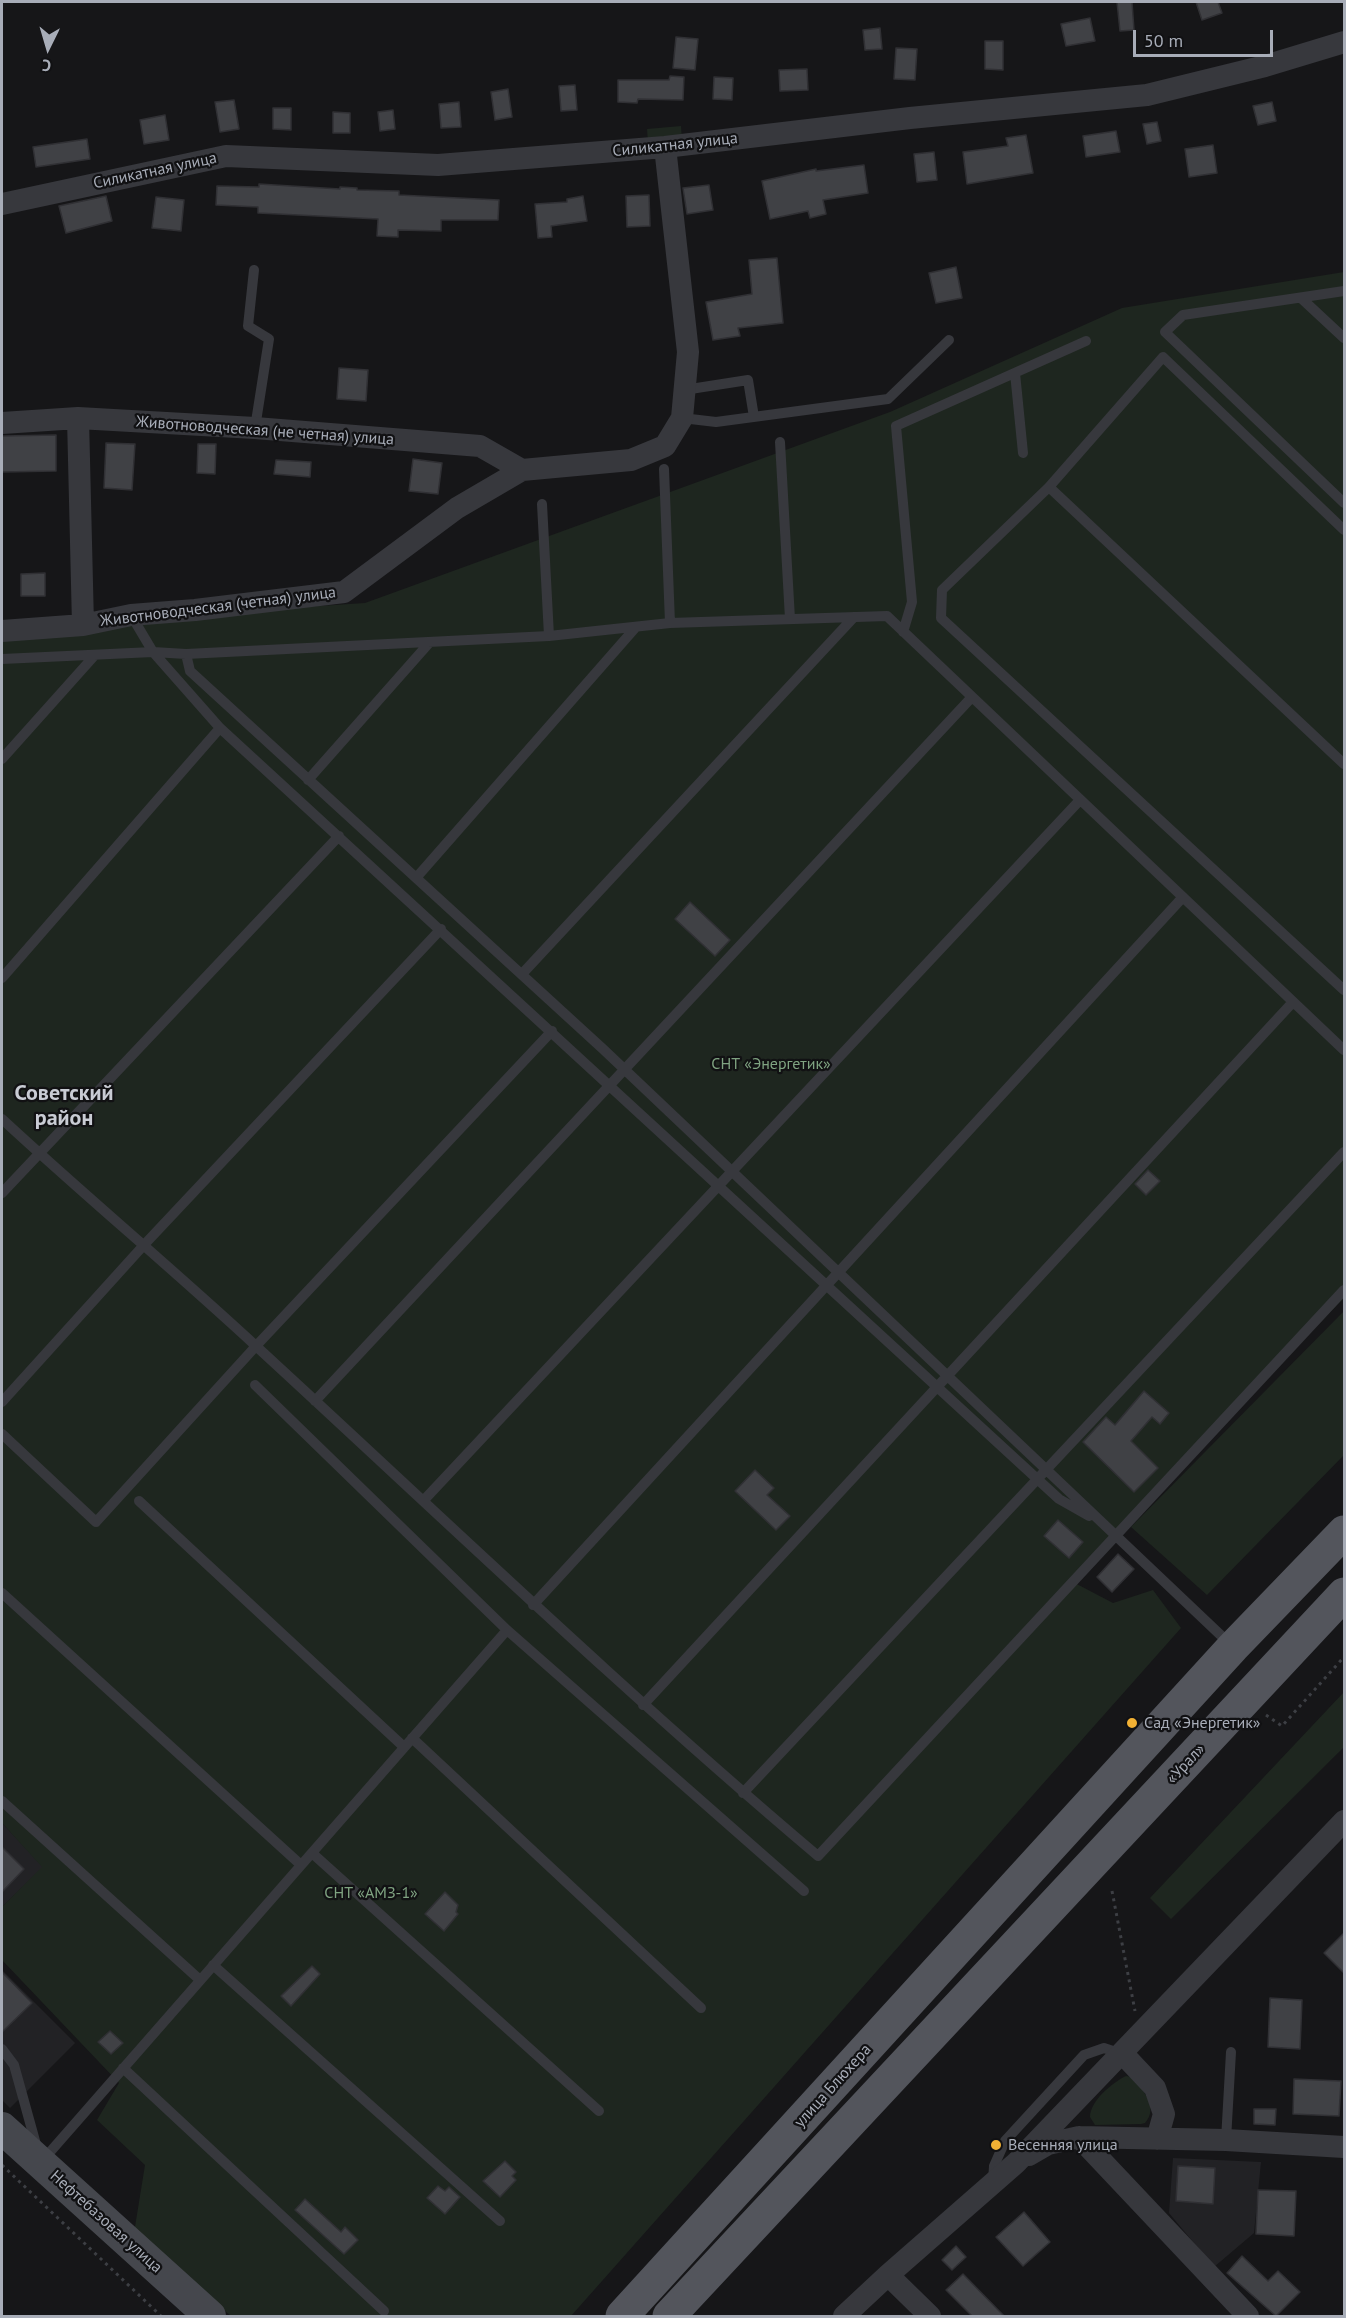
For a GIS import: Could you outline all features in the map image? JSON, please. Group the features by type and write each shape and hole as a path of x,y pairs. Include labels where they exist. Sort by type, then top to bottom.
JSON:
{"main road":[{"path":"1233,1647 1344,1532"},
{"name":"«Урал»","path":"669,2316 1344,1594"},
{"name":"улица Блюхера","path":"622,2316 1233,1647"}],"street":[{"name":"Силикатная улица","path":"2,204 226,156 438,165 665,147 910,118 1147,95 1265,66 1344,42"},
{"name":"Животноводческая (четная) улица","path":"2,631 83,625 131,615 195,610 344,592 457,508 522,470 632,459 665,446 682,418 688,352 665,147"},
{"name":"Животноводческая (не четная) улица","path":"2,423 78,418 255,428 480,446 522,470"},
{"path":"78,418 83,625"},
{"path":"844,2316 1016,2163 1344,1821"},
{"path":"1123,2054 1155,2088 1164,2114 1157,2139"},
{"name":"Нефтебазовая улица","path":"2,2128 210,2316"},
{"path":"1016,2163 1048,2144 1079,2137 1226,2140 1344,2147"},
{"path":"1079,2137 1248,2316"},
{"path":"888,2275 930,2316"}],"lane":[{"path":"254,270 248,326 269,339 255,428"},
{"path":"1344,291 1183,315 1165,332 1344,503"},
{"path":"1301,297 1344,338"},
{"path":"682,418 716,422 888,399 949,339"},
{"path":"903,632 912,602 896,426 1086,342"},
{"path":"1344,530 1163,357 1049,487 942,590 941,618 1344,990"},
{"path":"1014,373 1023,453"},
{"path":"684,390 748,380 754,417"},
{"path":"780,442 790,619"},
{"path":"664,469 670,623"},
{"path":"1049,487 1344,764"},
{"path":"542,504 549,636"},
{"path":"131,615 153,652 220,728 1059,1499 1103,1524"},
{"path":"2,659 153,652 186,654 549,636 670,623 887,616 1344,1050"},
{"path":"522,974 854,617"},
{"path":"416,878 636,627"},
{"path":"308,780 430,642"},
{"path":"186,654 190,671 625,1069 1233,1647"},
{"path":"2,759 94,655"},
{"path":"315,1401 972,697"},
{"path":"2,978 220,728"},
{"path":"424,1500 1080,800"},
{"path":"2,1193 339,836"},
{"path":"533,1605 1184,897"},
{"path":"2,1402 143,1246 441,929"},
{"path":"643,1704 1293,1002"},
{"path":"2,1434 96,1522 256,1346 552,1031"},
{"path":"2,1119 256,1346 424,1500 533,1605 743,1793 818,1856 1344,1290"},
{"path":"743,1793 1344,1152"},
{"path":"255,1385 507,1630 804,1891"},
{"path":"140,1500 404,1747"},
{"path":"2,1593 301,1865"},
{"path":"41,2162 507,1630"},
{"path":"412,1738 701,2008"},
{"path":"2,1801 200,1980"},
{"path":"312,1853 599,2111"},
{"path":"213,1965 500,2221"},
{"path":"993,2183 994,2166 1005,2141 1084,2055 1104,2048 1123,2054"},
{"path":"2,2049 14,2065 41,2162"},
{"path":"1226,2140 1231,2052"},
{"path":"123,2068 384,2311"}],"path":[{"path":"1263,1713 1282,1726 1344,1657"},
{"path":"1112,1891 1140,2036"},
{"path":"2,2165 161,2316"}],"shaded area":[{"path":"2,1823 43,1867 2,1907"},
{"path":"2,1970 75,2043 10,2108 2,2100"},
{"path":"1173,2158 1261,2162 1254,2233 1214,2267 1169,2213"}],"green space":[{"path":"681,126 682,140 648,143 647,129"},
{"name":"СНТ «Энергетик»","path":"1344,272 1344,1298 1071,1581 1113,1603 1153,1590 1181,1628 571,2316 231,2316 134,2233 145,2165 97,2120 119,2083 2,1960 2,1907 42,1867 2,1823 2,627 365,603 890,412 1122,308"},
{"path":"1344,1311 1344,1455 1207,1595 1131,1527"},
{"path":"1344,1692 1344,1747 1171,1919 1150,1898"},
{"path":"1126,2076 1133,2077 1145,2093 1150,2105 1149,2117 1145,2123 1141,2124 1095,2125 1090,2117 1094,2105 1109,2087"}],"building":[{"path":"1117,2 1132,2 1134,30 1120,31"},
{"path":"1196,2 1218,2 1222,13 1202,20"},
{"path":"1090,18 1095,41 1066,46 1061,24"},
{"path":"880,28 882,49 865,50 863,30"},
{"path":"676,37 698,39 695,70 673,68"},
{"path":"985,41 1003,41 1003,70 985,69"},
{"path":"896,48 917,49 915,80 894,79"},
{"path":"807,69 808,90 780,91 779,70"},
{"path":"670,76 684,77 683,100 638,99 637,103 618,102 618,80 669,80"},
{"path":"714,77 733,78 732,100 713,99"},
{"path":"575,85 577,110 561,111 559,86"},
{"path":"508,89 512,117 495,120 491,92"},
{"path":"234,100 239,129 220,132 215,102"},
{"path":"459,102 461,127 441,128 439,104"},
{"path":"1272,102 1276,121 1258,125 1253,106"},
{"path":"273,108 291,108 291,130 273,129"},
{"path":"393,110 395,129 380,131 378,112"},
{"path":"333,112 350,113 350,133 333,133"},
{"path":"165,115 169,140 144,144 140,120"},
{"path":"1157,122 1161,141 1147,144 1143,124"},
{"path":"1116,131 1120,152 1086,157 1083,136"},
{"path":"1026,135 1033,173 967,184 963,152 1008,146 1006,138"},
{"path":"87,139 90,159 36,167 33,147"},
{"path":"1213,145 1217,173 1189,177 1185,149"},
{"path":"934,152 937,180 917,182 914,154"},
{"path":"864,165 868,193 823,200 826,214 810,218 808,211 770,219 762,181 816,169 816,171"},
{"path":"259,184 357,188 357,190 399,191 399,195 499,200 498,220 441,220 441,231 398,230 398,237 377,236 378,219 258,213 258,207 216,205 217,186 259,187"},
{"path":"709,185 713,210 687,214 683,188"},
{"path":"649,195 650,226 627,227 626,196"},
{"path":"106,196 112,221 66,233 59,206"},
{"path":"583,196 587,221 551,226 552,237 538,238 535,204 567,202 567,199"},
{"path":"156,197 184,200 181,231 152,228"},
{"path":"777,258 783,323 738,328 740,336 713,340 706,302 752,294 749,260"},
{"path":"956,267 962,298 936,303 929,273"},
{"path":"339,368 368,370 366,401 337,399"},
{"path":"56,435 56,471 2,472 2,436"},
{"path":"106,443 135,444 132,490 104,488"},
{"path":"198,444 216,444 215,474 197,473"},
{"path":"413,459 442,463 438,494 409,491"},
{"path":"276,460 311,462 310,477 274,474"},
{"path":"45,573 45,596 21,596 21,574"},
{"path":"690,902 730,940 715,956 675,919"},
{"path":"1148,1170 1160,1181 1146,1195 1135,1184"},
{"path":"1144,1391 1169,1413 1160,1424 1152,1417 1131,1441 1158,1468 1134,1492 1083,1442 1106,1417 1115,1425"},
{"path":"755,1470 774,1488 767,1495 790,1516 776,1530 735,1491"},
{"path":"1058,1520 1083,1542 1069,1558 1044,1536"},
{"path":"1118,1554 1134,1569 1112,1592 1097,1577"},
{"path":"2,1847 24,1869 2,1892"},
{"path":"445,1892 458,1905 456,1912 458,1914 444,1931 425,1914"},
{"path":"1344,1933 1344,1973 1324,1953"},
{"path":"312,1966 320,1974 291,2006 281,1996"},
{"path":"2,1972 32,2003 2,2032"},
{"path":"1270,1998 1302,2000 1300,2049 1268,2047"},
{"path":"110,2031 123,2043 111,2054 98,2042"},
{"path":"1294,2079 1341,2081 1339,2116 1293,2114"},
{"path":"1254,2109 1276,2109 1275,2125 1254,2124"},
{"path":"505,2161 516,2172 512,2176 516,2180 500,2197 483,2181"},
{"path":"1178,2166 1215,2168 1213,2204 1176,2201"},
{"path":"438,2186 445,2191 449,2187 460,2197 445,2214 427,2198"},
{"path":"1258,2190 1296,2191 1294,2236 1256,2234"},
{"path":"305,2199 341,2232 345,2227 358,2240 344,2254 295,2210"},
{"path":"1024,2212 1050,2242 1023,2266 996,2237"},
{"path":"956,2246 966,2257 952,2270 942,2260"},
{"path":"1242,2256 1268,2281 1278,2271 1300,2292 1276,2316 1227,2273"},
{"path":"963,2274 1004,2316 972,2316 946,2290"}],"place":[{"name":"Сад «Энергетик»","path":"1132,1723"},
{"name":"Весенняя улица","path":"996,2145"}],"district":[{"name":"Советский район","path":"64,1106"}],"park label":[{"name":"СНТ «АМЗ-1»","path":"371,1893"}]}
